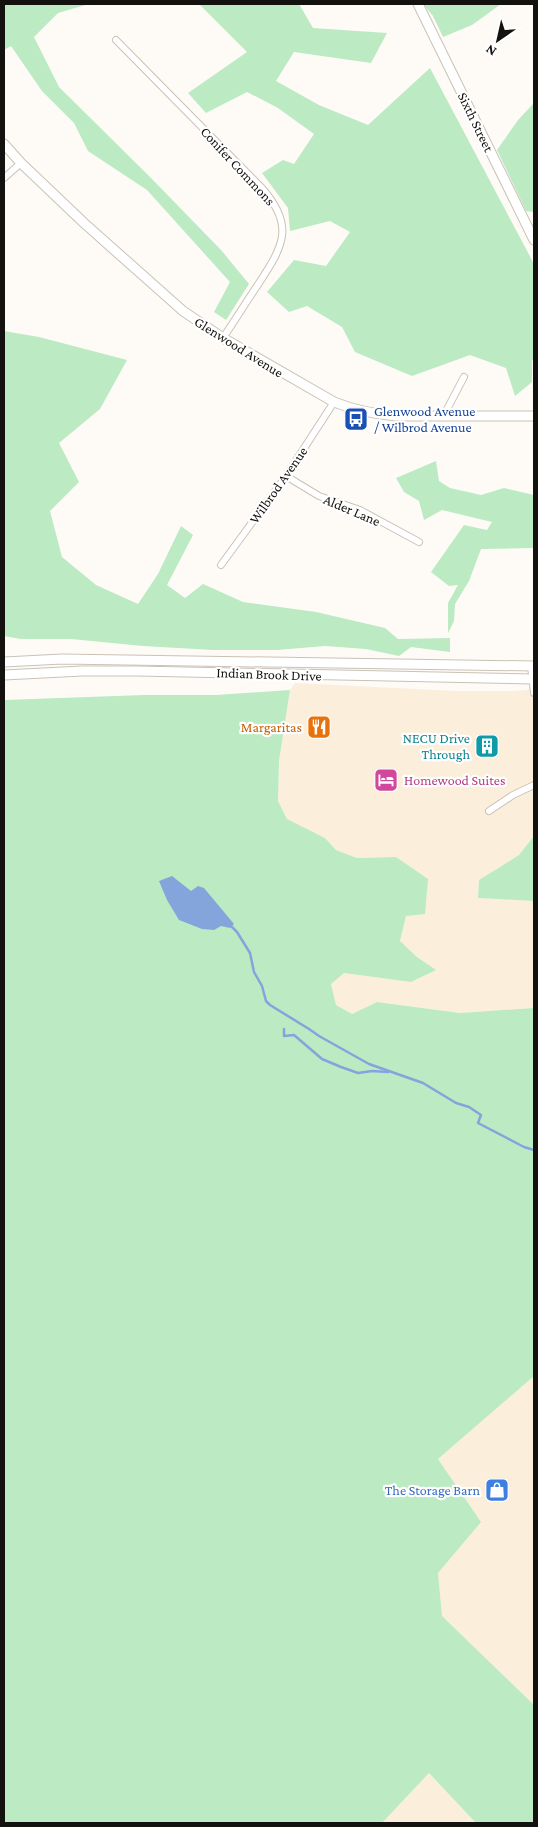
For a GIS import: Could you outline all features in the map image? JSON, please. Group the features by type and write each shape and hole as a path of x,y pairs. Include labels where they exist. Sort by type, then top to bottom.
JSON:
{"main road":[{"name":"Sixth Street","path":"418,4 534,240"},
{"name":"Glenwood Avenue","path":"4,144 21,163 84,223 183,311 222,338 334,402 352,410 396,416 534,416"},
{"name":"Indian Brook Drive","path":"4,662 62,659 533,666"},
{"name":"Indian Brook Drive","path":"4,675 82,671 137,671 533,679"}],"street":[{"name":"Conifer Commons","path":"116,40 261,187 270,197 279,213 282,237 277,254 222,338"},
{"path":"4,178 21,163"},
{"path":"444,415 464,377"},
{"name":"Wilbrod Avenue","path":"221,566 286,476 334,402"},
{"name":"Alder Lane","path":"286,476 319,496 360,510 419,542"},
{"path":"533,666 534,693"},
{"path":"489,811 513,795 534,786"}],"shaded area":[{"path":"295,683 457,691 534,689 534,836 519,855 479,880 478,898 534,901 534,1008 460,1013 377,1002 352,1014 336,1005 331,984 344,973 411,982 435,970 400,941 406,916 396,857 357,858 336,850 325,838 287,819 278,801 279,761 290,690"},
{"name":"The Storage Barn","path":"534,1376 534,1705 442,1616 438,1573 480,1522 438,1459"},
{"path":"429,1773 476,1823 382,1823"}],"green space":[{"path":"4,4 89,4 58,13 34,37 59,87 221,250 249,284 226,320 214,312 230,282 147,190 88,151 74,123 42,91 11,46 4,50"},
{"path":"199,4 299,4 313,28 387,33 371,63 294,52 276,81 319,105 368,125 430,68 534,264 534,358 532,361 532,382 515,396 506,368 470,355 412,376 355,352 342,327 307,306 289,312 267,292 294,260 326,266 350,232 330,221 290,231 288,208 262,173 283,160 294,164 314,134 278,108 247,92 206,113 188,93 247,52"},
{"path":"423,4 501,4 472,25 443,37 433,16"},
{"path":"534,103 534,212 526,211 497,150 518,120"},
{"path":"4,331 39,337 127,360 100,409 59,443 79,482 50,511 62,557 96,585 138,604 158,574 181,526 193,535 167,585 185,598 203,584 243,602 316,612 385,628 398,639 450,638 450,652 411,647 399,656 366,649 325,646 277,650 213,650 71,639 21,639 4,636"},
{"path":"436,461 439,481 450,488 481,495 504,488 534,495 534,548 481,549 469,581 455,604 454,621 448,633 448,603 458,585 449,586 431,572 464,525 487,530 492,522 442,510 424,520 419,501 404,492 396,478"},
{"path":"290,690 279,761 278,801 287,819 325,838 336,850 357,858 396,857 428,879 425,914 406,916 400,941 417,957 436,970 411,982 344,973 331,984 336,1005 352,1014 377,1002 460,1013 534,1008 534,1376 438,1459 481,1522 438,1573 442,1616 534,1705 534,1823 476,1823 429,1773 382,1823 4,1823 4,700 144,695 216,695"},
{"path":"534,836 534,901 478,898 479,880 519,855"}],"water":[{"path":"172,876 191,891 198,886 204,888 234,924 230,928 221,926 214,930 202,929 179,920 167,900 159,881"}],"waterway":[{"path":"231,926 250,953 254,972 262,986 266,1001 270,1005 319,1036 369,1064 423,1083 456,1103 469,1107 481,1115 478,1123 524,1147 534,1150"},
{"path":"284,1029 284,1036 294,1035 322,1059 341,1067 358,1073 372,1071 388,1072"}],"place":[{"name":"Glenwood Avenue / Wilbrod Avenue","path":"356,419"},
{"name":"Margaritas","path":"319,727"},
{"name":"NECU Drive Through","path":"487,746"},
{"name":"Homewood Suites","path":"386,780"},
{"name":"The Storage Barn","path":"497,1490"}]}
